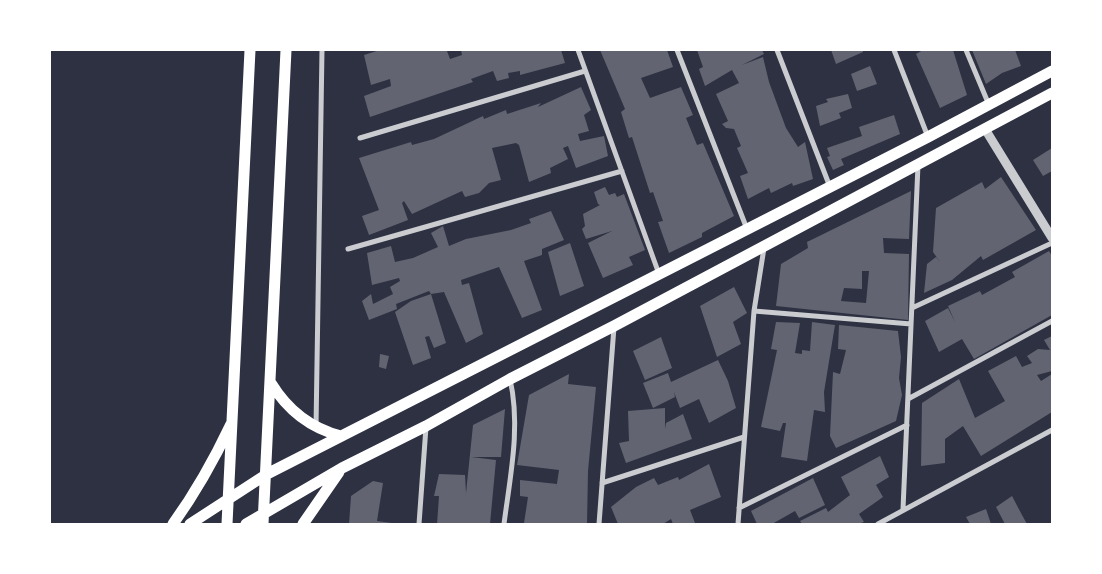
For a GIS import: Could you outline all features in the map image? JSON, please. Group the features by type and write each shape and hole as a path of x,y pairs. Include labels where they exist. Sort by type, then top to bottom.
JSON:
{"main road":[{"path":"227,524 230,498 250,50"},
{"path":"264,519 286,50"},
{"path":"190,524 267,474 747,230 1052,71"},
{"path":"246,524 264,519 342,468 426,426 510,379 764,247 1052,93"},
{"path":"271,382 293,412 316,427 341,436"},
{"path":"173,524 193,496 210,467 232,420"},
{"path":"303,524 342,468"}],"street":[{"path":"316,427 322,50"},
{"path":"578,50 659,274"},
{"path":"677,50 747,230"},
{"path":"777,50 830,187"},
{"path":"894,50 928,137"},
{"path":"966,50 989,105"},
{"path":"360,138 585,71"},
{"path":"986,129 1052,238"},
{"path":"903,509 918,165"},
{"path":"348,249 622,171"},
{"path":"912,308 1052,243"},
{"path":"738,524 754,311 764,247"},
{"path":"754,311 911,324"},
{"path":"908,398 1052,321"},
{"path":"599,524 614,326"},
{"path":"504,524 515,424 510,379"},
{"path":"739,508 907,425"},
{"path":"419,524 426,426"},
{"path":"878,524 1052,430"},
{"path":"602,483 744,436"}],"building":[{"path":"380,50 449,50 447,51 450,59 462,55 461,50 561,50 565,63 520,75 520,71 508,73 509,78 497,81 493,71 471,79 473,82 370,117 364,96 391,86 390,79 371,85 364,55"},
{"path":"600,50 667,50 673,67 641,78 650,98 681,87 693,115 686,118 697,145 703,143 734,216 702,233 702,237 669,253 658,222 663,221 653,192 650,193 632,137 629,138 621,112 625,109"},
{"path":"697,50 762,50 764,54 742,65 763,57 769,82 786,128 798,147 805,142 813,179 793,186 792,183 771,193 769,188 748,199 740,176 748,173 737,148 741,146 734,129 726,128 722,124 728,121 716,94 739,83 732,70 705,86 699,69 703,67"},
{"path":"831,50 863,50 863,52 836,64"},
{"path":"923,50 953,50 967,95 940,108 916,54"},
{"path":"972,50 1015,50 1021,66 1002,73 986,84"},
{"path":"870,66 877,84 857,91 851,74"},
{"path":"581,87 591,110 584,115 589,131 578,134 580,141 604,136 608,156 576,168 568,146 563,148 568,159 550,168 551,173 529,182 519,145 516,143 492,148 501,180 489,183 479,193 465,197 462,191 412,214 404,201 402,203 408,220 369,235 362,216 379,210 359,158 411,142 412,145 434,139 483,116 484,119 506,110 507,114 541,103 538,107"},
{"path":"848,94 852,108 839,113 841,118 820,126 816,106 828,102 826,99"},
{"path":"894,115 900,134 841,159 844,165 833,170 827,157 830,156 827,148 862,136 859,127"},
{"path":"1052,148 1052,171 1043,176 1033,160"},
{"path":"1001,177 1036,230 983,260 981,256 952,280 924,293 927,264 936,257 940,262 933,252 936,208 982,182 985,189"},
{"path":"605,187 609,195 615,193 617,197 624,194 645,250 629,257 633,265 603,278 588,243 612,231 586,239 582,229 585,226 583,214 600,205 594,192"},
{"path":"911,191 909,239 883,238 884,253 909,254 908,320 776,306 781,264 808,248 807,242","holes":["862,271 869,271 866,303 841,301 844,288 862,289"]},
{"path":"551,211 564,240 542,249 542,255 524,261 542,310 522,318 499,267 461,280 462,285 469,283 483,334 466,343 444,292 431,294 429,291 396,304 397,309 369,320 362,301 371,294 373,304 393,294 390,287 400,281 399,278 372,285 367,253 391,246 395,262 413,258 438,247 431,233 443,226 449,246 466,239 511,230 531,223 529,219"},
{"path":"570,243 584,286 560,296 548,252"},
{"path":"1049,251 1052,256 1052,315 974,359 962,339 939,352 925,321 948,308 955,322 948,306 980,291 982,295 1015,277 1012,272"},
{"path":"734,287 747,313 733,322 741,344 717,357 700,306"},
{"path":"431,294 446,343 434,348 429,336 425,337 431,358 413,365 395,312 411,301"},
{"path":"776,322 800,323 795,353 802,354 802,350 810,351 812,322 835,325 824,392 825,412 814,410 807,461 781,457 786,423 783,423 780,431 761,427 777,350 771,349"},
{"path":"839,325 898,331 901,357 899,378 902,395 896,421 836,448 830,436 833,372 840,374 846,350 838,349"},
{"path":"1052,336 1052,371 1037,375 1041,381 1052,374 1052,412 981,456 963,426 945,439 945,463 921,466 922,403 959,379 975,418 1005,401 988,371 1016,356 1022,367 1032,363 1027,356 1038,349 1050,350 1044,340"},
{"path":"661,337 672,368 645,380 633,351"},
{"path":"380,354 389,356 386,369 379,367"},
{"path":"718,360 728,381 736,408 709,423 699,399 680,408 674,392 675,397 653,408 643,383 668,373 671,382"},
{"path":"569,374 568,384 596,387 588,471 587,524 524,523 528,497 520,496 520,480 557,484 559,470 517,465 529,395"},
{"path":"665,408 665,429 666,423 683,414 692,439 626,463 619,443 629,441 628,411"},
{"path":"505,409 501,457 471,457 496,460 490,524 437,524 439,496 434,496 439,474 465,475 466,493 473,425"},
{"path":"880,456 889,477 876,485 883,497 859,514 864,522 858,524 802,524 800,521 826,508 828,512 850,495 841,477"},
{"path":"709,464 721,497 690,510 695,523 673,524 671,519 663,524 618,524 611,507 636,487 654,478 658,485 678,477 679,480"},
{"path":"813,478 825,505 799,518 795,511 772,524 757,524 751,511"},
{"path":"373,481 383,483 377,521 399,524 349,524 351,496"},
{"path":"1012,496 1027,524 1005,524 996,507"},
{"path":"986,509 991,524 970,524 966,517"}]}
